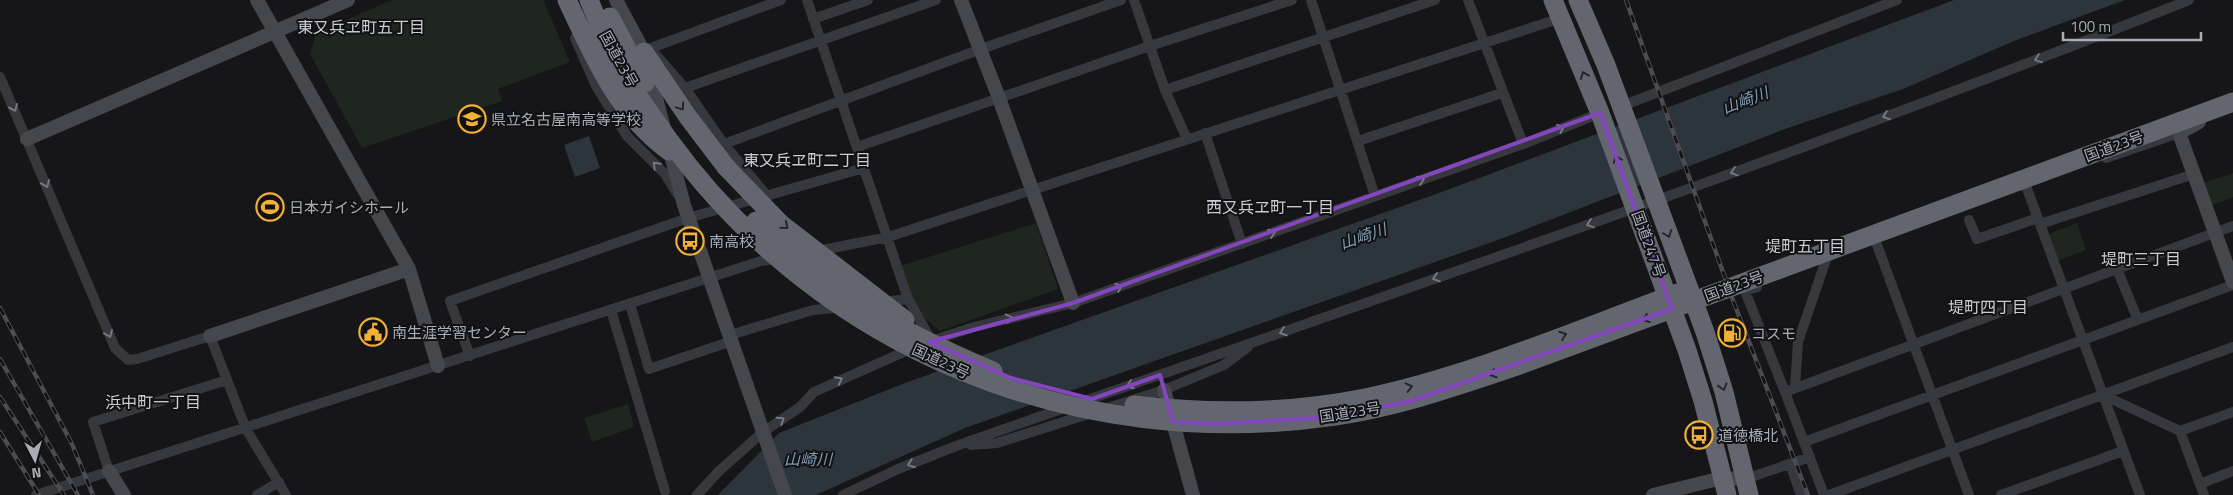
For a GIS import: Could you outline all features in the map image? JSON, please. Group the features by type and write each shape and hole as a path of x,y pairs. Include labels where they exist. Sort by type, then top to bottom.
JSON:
{"highway":[{"path":"568,0 605,80 653,140 686,164"},
{"name":"国道23号","path":"589,0 612,52 647,110 686,164 714,196 771,254 822,294 878,331 950,367 1003,388 1058,404 1112,415 1158,421 1217,424 1275,422 1332,417 1411,401 1518,366 2233,102"},
{"name":"国道247号","path":"1553,0 1601,116 1687,350 1724,486"},
{"name":"国道247号","path":"1578,0 1623,109 1708,340 1724,392 1747,487"},
{"name":"国道23号","path":"615,1 618,34 651,93 679,134 716,181 770,234 824,279 872,312 932,343 1011,378 1109,402 1200,410 1264,410 1364,398 1420,384 1511,354 2233,88"},
{"path":"646,50 688,117 726,167 781,224 932,343"}],"street":[{"path":"257,0 409,269 438,366"},
{"path":"27,139 348,0"},
{"path":"559,0 596,86 627,136 664,174 686,211"},
{"path":"646,50 782,0"},
{"path":"807,0 908,299 932,343"},
{"path":"814,19 868,0"},
{"path":"685,88 936,0"},
{"path":"961,0 981,49 1073,303"},
{"path":"724,144 981,49 1121,0"},
{"path":"1134,0 1165,90 1187,139"},
{"path":"857,147 1150,46 1292,0"},
{"path":"1312,0 1375,196"},
{"path":"1165,90 1435,0"},
{"path":"1468,0 1523,144"},
{"path":"1623,109 1897,0"},
{"path":"843,495 898,469 956,446 1257,341 1634,203 1653,194 1773,159 2009,68 2017,68 2189,0"},
{"path":"615,1 646,50 685,88 724,144 767,196"},
{"path":"36,495 52,493 109,471 246,429 767,260 888,237 1561,18"},
{"path":"646,50 686,211 711,278 785,495"},
{"path":"0,77 116,348 121,356 128,360 137,359 210,336 409,269"},
{"path":"1358,141 1502,93"},
{"path":"1824,495 1745,291 2026,186 2179,133 2233,106"},
{"path":"697,495 719,471 800,407 814,392 888,358 932,343 961,330 1073,303 1601,116"},
{"path":"1205,133 1242,244"},
{"path":"1804,442 2233,284 2179,133"},
{"path":"470,356 450,301 686,211 767,196 864,168"},
{"path":"1969,220 1977,239 2194,174"},
{"path":"2026,186 2140,495"},
{"path":"1785,392 2233,226"},
{"path":"1876,242 1969,495"},
{"path":"1795,387 1798,342 1826,260"},
{"path":"2117,269 2138,320"},
{"path":"630,304 649,369 813,310 908,299"},
{"path":"611,310 665,491"},
{"path":"210,336 246,429 286,495"},
{"path":"956,446 997,443 1164,390 1224,365 1257,341"},
{"path":"1829,495 2233,347"},
{"path":"124,495 109,471 93,422 228,380"},
{"path":"1164,390 1193,495"},
{"path":"2103,395 2180,431 2204,495"},
{"path":"2180,431 2233,412"},
{"path":"2001,495 2123,451"},
{"path":"1653,495 1724,486 1747,487 1790,464 1810,457"},
{"path":"1790,464 1801,495"},
{"path":"2200,484 2233,471"},
{"path":"256,495 279,482"}],"highlighted area":[{"path":"1600,113 1672,309 1411,401 1332,417 1217,424 1173,422 1160,375 1092,399 1011,378 929,342 1073,303"}],"shaded area":[{"path":"392,0 543,0 570,62 498,89 502,101 362,148 310,54 316,33"},
{"path":"2233,173 2233,197 2210,206 2203,183"},
{"path":"1036,223 1058,289 940,331 923,316 910,295 900,266"},
{"path":"2077,223 2086,250 2057,261 2048,234"},
{"path":"628,404 634,427 592,442 584,418"}],"water":[{"name":"山崎川","path":"1954,0 2125,0 2014,41 1903,89 1788,128 1506,237 965,428 816,495 718,495 779,433 905,383 1439,193"},
{"path":"589,136 600,168 575,177 564,145"}],"railway":[{"path":"1626,0 1734,303 1808,495"},
{"path":"0,308 72,444 93,495"},
{"path":"0,359 78,495"},
{"path":"0,397 64,495"},
{"path":"0,432 39,495"}],"place":[{"name":"県立名古屋南高等学校","path":"472,119"},
{"name":"日本ガイシホール","path":"270,207"},
{"name":"南高校","path":"690,241"},
{"name":"南生涯学習センター","path":"373,332"},
{"name":"コスモ","path":"1732,333"},
{"name":"道徳橋北","path":"1699,435"}],"district":[{"name":"東又兵ヱ町五丁目","path":"361,27"},
{"name":"東又兵ヱ町二丁目","path":"807,160"},
{"name":"西又兵ヱ町一丁目","path":"1270,207"},
{"name":"堤町五丁目","path":"1805,246"},
{"name":"堤町三丁目","path":"2141,259"},
{"name":"堤町四丁目","path":"1988,307"},
{"name":"浜中町一丁目","path":"153,402"}]}
